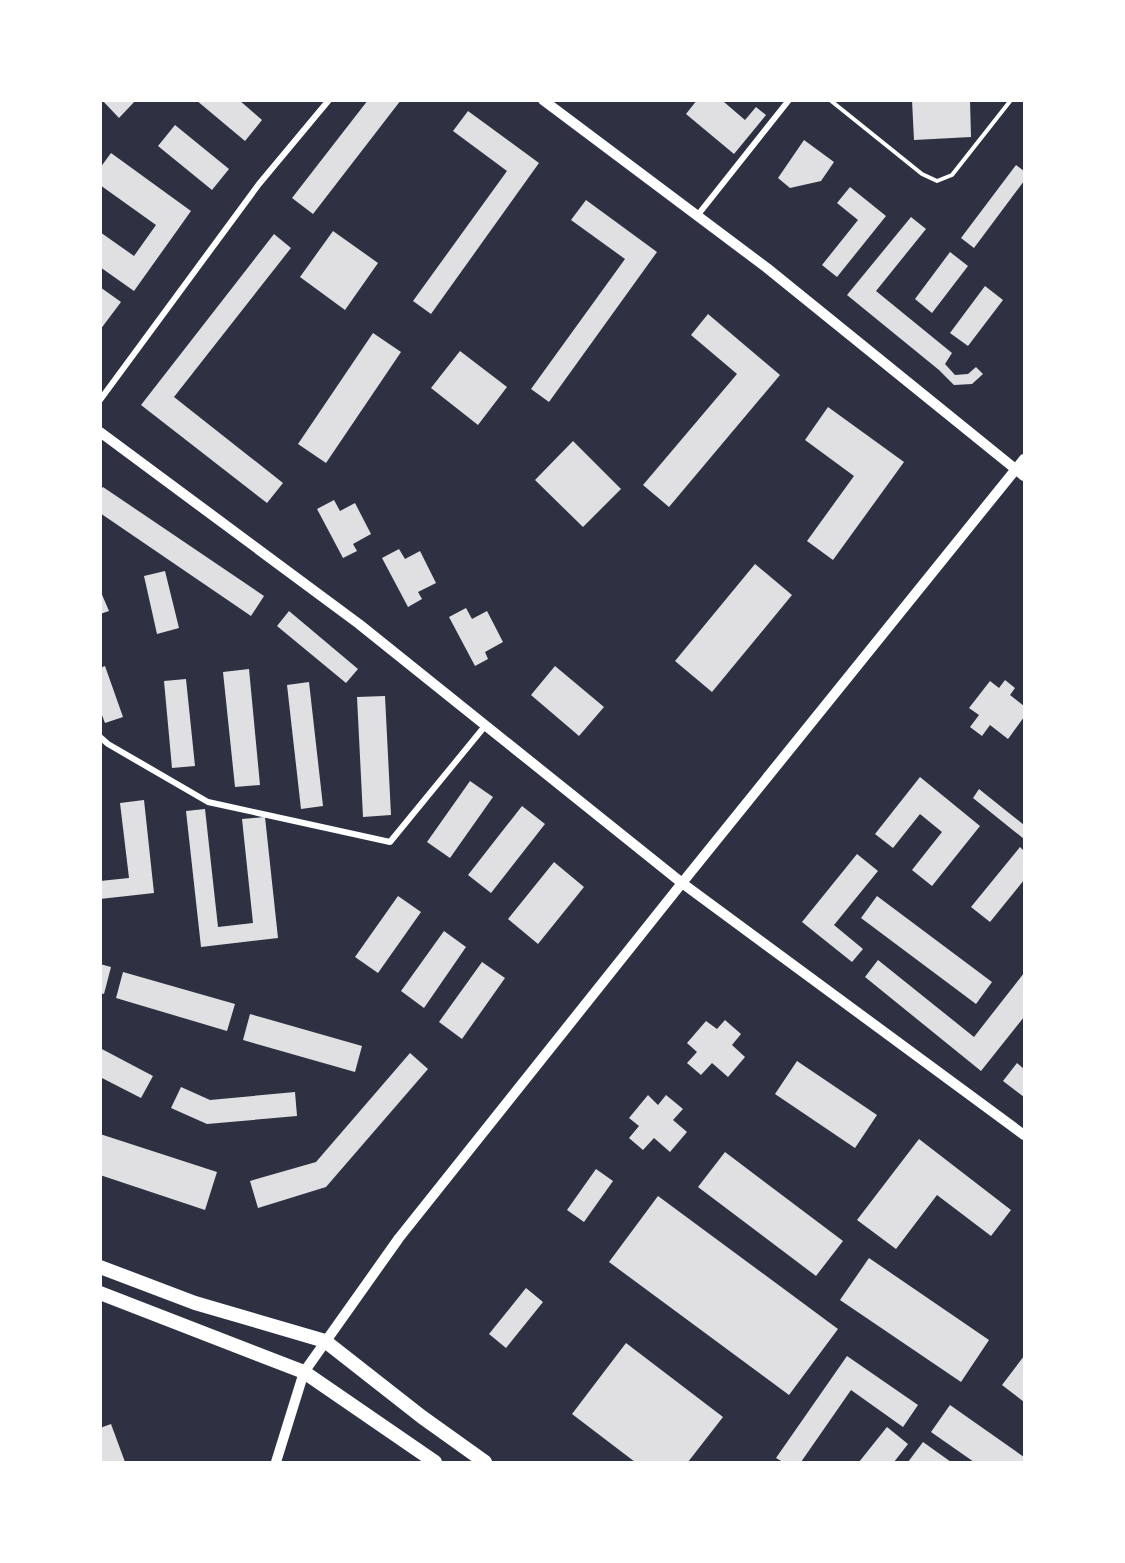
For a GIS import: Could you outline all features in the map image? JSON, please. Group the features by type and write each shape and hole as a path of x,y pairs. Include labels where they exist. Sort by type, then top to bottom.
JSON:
{"main road":[{"path":"100,1267 195,1303 325,1341 422,1417 485,1462"},
{"path":"100,1293 304,1372 435,1462"}],"street":[{"path":"100,399 259,184 329,100"},
{"path":"543,100 767,268 1020,472"},
{"path":"697,216 789,100"},
{"path":"100,432 359,624 681,883 1024,1135"},
{"path":"276,1462 304,1372 399,1238 681,883 1020,472 1024,459"},
{"path":"100,737 108,744 208,802 390,842 485,726"}],"lane":[{"path":"830,100 922,174 937,181 952,175 1011,100"}],"building":[{"path":"102,100 136,100 119,118"},
{"path":"196,100 239,100 262,120 245,141"},
{"path":"368,100 401,100 313,214 292,198"},
{"path":"697,100 725,100 724,102 745,120 756,107 766,115 734,154 686,114"},
{"path":"912,100 970,100 971,137 914,140"},
{"path":"468,111 539,163 431,314 413,301 507,171 453,131"},
{"path":"175,125 229,169 212,190 158,146"},
{"path":"804,140 834,162 821,181 790,188 778,178"},
{"path":"111,153 191,211 134,291 100,267 100,232 134,256 156,225 100,185 100,168"},
{"path":"1016,165 1024,171 1024,181 974,248 961,238"},
{"path":"850,187 886,216 837,277 822,265 858,220 837,203"},
{"path":"586,200 657,252 549,402 531,389 625,259 571,220"},
{"path":"911,217 926,229 876,291 952,353 945,364 955,375 968,374 976,367 983,374 972,384 954,385 939,370 847,295"},
{"path":"333,231 378,263 345,310 300,277"},
{"path":"274,234 291,248 174,397 283,483 267,503 141,405"},
{"path":"950,252 968,266 932,313 915,299"},
{"path":"985,286 1003,300 968,346 950,333"},
{"path":"100,287 121,302 100,330"},
{"path":"708,314 780,375 669,507 643,485 737,374 691,335"},
{"path":"373,333 401,352 326,463 298,444"},
{"path":"460,351 507,387 478,425 431,388"},
{"path":"828,407 904,462 833,560 807,541 854,476 805,440"},
{"path":"573,441 621,489 583,527 535,480"},
{"path":"103,487 264,596 251,616 100,513 100,490"},
{"path":"334,500 340,511 355,503 371,534 353,544 357,551 343,558 317,509"},
{"path":"399,549 405,559 420,551 436,583 418,592 422,599 408,607 382,558"},
{"path":"755,564 792,595 712,692 675,661"},
{"path":"165,571 179,628 157,634 144,576"},
{"path":"100,590 109,611 100,614"},
{"path":"466,608 472,619 487,611 503,642 485,652 488,659 475,666 449,617"},
{"path":"289,611 358,669 346,683 277,626"},
{"path":"105,666 123,717 105,723 100,710 100,668"},
{"path":"555,666 604,707 579,736 531,695"},
{"path":"249,669 260,785 235,787 223,672"},
{"path":"186,679 195,766 172,768 164,681"},
{"path":"1005,680 1015,688 1010,695 1024,706 1024,717 1008,739 990,725 982,736 970,727 979,715 969,708 990,681 999,688"},
{"path":"309,682 323,806 301,809 287,685"},
{"path":"385,696 391,815 363,817 357,697"},
{"path":"920,777 980,826 932,886 912,870 942,832 920,814 893,848 875,834"},
{"path":"470,781 493,797 450,858 427,842"},
{"path":"979,789 1024,825 1024,839 973,798"},
{"path":"144,800 154,893 100,899 100,881 129,878 120,803"},
{"path":"522,806 545,824 491,893 468,875"},
{"path":"205,809 218,927 253,923 242,819 265,817 278,938 201,947 186,811"},
{"path":"1020,847 1024,851 1024,880 990,922 971,907"},
{"path":"857,854 878,871 834,925 863,949 852,962 802,922"},
{"path":"554,862 584,887 538,944 508,919"},
{"path":"398,896 421,912 378,973 355,957"},
{"path":"877,896 992,982 976,1004 861,918"},
{"path":"444,931 466,947 424,1008 401,991"},
{"path":"878,960 974,1037 1024,973 1024,1017 981,1071 865,977"},
{"path":"482,962 505,978 462,1039 439,1022"},
{"path":"100,964 111,967 104,994 100,993"},
{"path":"123,972 235,1004 227,1031 116,998"},
{"path":"250,1014 362,1046 355,1072 243,1040"},
{"path":"725,1020 741,1034 732,1045 745,1057 728,1077 712,1063 701,1075 687,1063 697,1052 687,1043 706,1021 717,1029"},
{"path":"100,1048 153,1076 141,1098 100,1077"},
{"path":"410,1053 428,1069 326,1187 258,1208 250,1181 316,1162"},
{"path":"797,1061 877,1115 855,1148 775,1094"},
{"path":"1017,1063 1024,1069 1024,1097 1003,1081"},
{"path":"181,1087 210,1100 295,1092 297,1116 207,1124 171,1108"},
{"path":"648,1095 658,1105 666,1095 683,1109 673,1120 687,1132 670,1152 654,1138 643,1150 629,1138 639,1126 629,1118"},
{"path":"100,1134 217,1172 205,1210 100,1175"},
{"path":"919,1139 1011,1210 991,1236 937,1195 896,1249 857,1220"},
{"path":"725,1152 843,1241 816,1276 698,1187"},
{"path":"596,1169 613,1181 584,1222 567,1210"},
{"path":"658,1196 838,1329 789,1395 609,1262"},
{"path":"869,1258 989,1340 961,1382 840,1300"},
{"path":"526,1288 543,1302 506,1348 489,1334"},
{"path":"626,1343 723,1417 688,1462 635,1462 572,1414"},
{"path":"847,1356 918,1405 903,1427 851,1390 801,1462 783,1462 776,1458"},
{"path":"1024,1356 1024,1402 1002,1385"},
{"path":"950,1405 1024,1457 1024,1462 974,1462 931,1432"},
{"path":"111,1424 125,1462 100,1462 100,1428"},
{"path":"887,1427 908,1444 894,1462 859,1462"},
{"path":"923,1442 951,1462 908,1462"}]}
